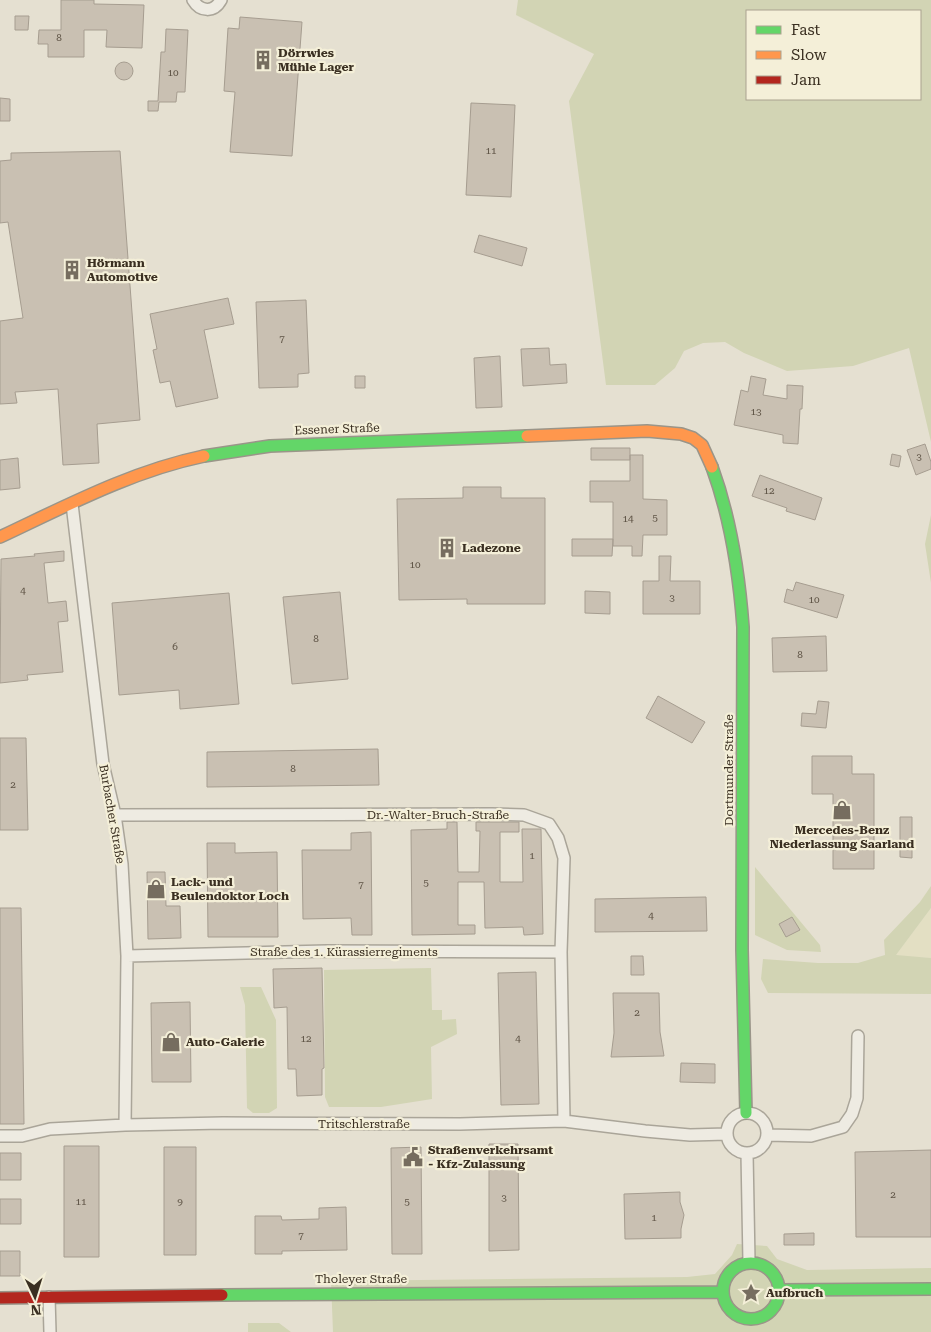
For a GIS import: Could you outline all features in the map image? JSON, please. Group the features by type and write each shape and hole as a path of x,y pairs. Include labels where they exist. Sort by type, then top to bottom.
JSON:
{"street":[{"path":"193,0 198,7 206,10 216,7 221,0"},
{"name":"Essener Straße","path":"0,538 123,482 172,464 215,454 270,446 499,438 604,432 679,433 692,437"},
{"name":"Dortmunder Straße","path":"692,437 701,443 717,480 728,521 739,576 744,650 742,950 746,1113"},
{"name":"Burbacher Straße","path":"72,504 103,764 115,815 122,864 127,956 125,1125"},
{"name":"Dr.-Walter-Bruch-Straße","path":"115,815 492,814 524,815 549,824 558,838 564,858 561,952 564,1122"},
{"name":"Straße des 1. Kürassierregiments","path":"127,956 327,950 561,952"},
{"path":"768,1135 811,1136 842,1127 852,1114 857,1098 858,1036"},
{"path":"746,1113 759,1117 767,1128 768,1135 763,1146 758,1150 747,1153 735,1149 731,1145 727,1134 728,1128 735,1118 746,1113"},
{"name":"Tritschlerstraße","path":"0,1136 22,1136 50,1130 125,1125 564,1122 645,1132 690,1135 727,1134"},
{"path":"747,1153 749,1262"},
{"path":"749,1262 757,1263 770,1270 778,1282 779,1290 778,1298 770,1312 764,1316 748,1319 733,1313 724,1300 722,1292 723,1283 733,1268 749,1262"},
{"path":"779,1290 931,1289"},
{"name":"Tholeyer Straße","path":"0,1298 256,1294 722,1292"},
{"path":"49,1297 50,1332"}],"shaded area":[{"path":"931,908 931,958 895,956"}],"green space":[{"path":"518,0 931,0 931,442 909,348 853,366 787,371 744,353 725,342 703,343 684,351 675,368 655,385 606,385 569,101 594,54 516,15"},
{"path":"931,515 931,583 925,544"},
{"path":"755,867 820,945 821,952 787,950 755,935"},
{"path":"931,886 931,908 896,955 931,958 931,994 768,993 761,979 763,959 818,963 858,963 885,955 884,940 920,902"},
{"path":"431,968 432,1010 442,1010 442,1020 456,1019 457,1034 431,1047 432,1099 381,1107 329,1107 325,1097 324,970"},
{"path":"240,987 261,987 276,1020 277,1108 269,1113 253,1113 247,1108 245,1005"},
{"path":"737,1244 767,1246 777,1259 807,1270 931,1268 931,1332 333,1332 331,1281 687,1277 715,1274 732,1255"},
{"path":"248,1323 279,1323 291,1332 248,1332"}],"building":[{"path":"61,0 94,0 94,4 144,5 142,48 106,47 107,30 84,30 84,57 48,57 48,44 38,44 39,30 61,30"},
{"path":"15,16 29,16 28,30 15,30"},
{"name":"Dörrwies Mühle Lager","path":"240,17 302,22 292,156 230,152 235,92 224,91 228,28 239,29"},
{"path":"166,29 188,30 185,92 177,92 176,102 159,102 158,111 148,111 148,101 158,101 161,52 165,52"},
{"path":"124,62 130,65 133,71 130,77 124,80 118,77 115,71 118,65"},
{"path":"0,98 10,99 10,121 0,121"},
{"path":"471,103 515,105 511,197 466,195"},
{"name":"Hörmann Automotive","path":"120,151 140,420 97,424 99,463 63,465 58,389 15,392 17,403 0,404 0,321 23,318 8,222 0,223 0,161 11,160 11,153"},
{"path":"479,235 527,248 522,266 474,252"},
{"path":"228,298 234,324 204,330 218,398 176,407 170,381 160,383 153,350 157,349 150,314"},
{"path":"306,300 309,373 298,374 298,387 259,388 256,302"},
{"path":"549,348 550,365 566,364 567,383 523,386 521,349"},
{"path":"500,356 502,407 476,408 474,358"},
{"path":"355,376 365,376 365,388 355,388"},
{"path":"751,376 766,379 763,395 787,399 787,385 803,386 798,444 783,443 783,435 734,425 741,390 748,392"},
{"path":"925,444 931,462 931,469 916,475 907,450"},
{"path":"591,448 630,448 630,460 591,460"},
{"path":"892,454 901,456 899,467 890,465"},
{"path":"630,455 643,455 643,499 667,500 667,535 643,535 642,556 632,556 632,546 613,546 613,502 590,502 590,481 630,481"},
{"path":"18,458 20,488 0,490 0,460"},
{"path":"760,475 822,498 815,520 786,511 787,508 752,496"},
{"path":"463,487 501,487 501,498 545,498 545,604 467,604 467,599 399,600 397,499 463,498"},
{"path":"572,539 613,539 612,556 572,556"},
{"path":"64,551 64,561 44,563 48,603 66,601 68,621 58,622 63,672 27,675 28,680 0,683 1,559"},
{"path":"659,556 671,556 670,581 700,581 700,614 643,614 643,581 659,581"},
{"path":"796,582 844,595 837,618 784,602 787,589 793,591"},
{"path":"585,591 610,592 610,614 585,613"},
{"path":"340,592 348,679 292,684 283,597"},
{"path":"229,593 239,704 180,709 179,690 119,695 112,603"},
{"path":"826,636 827,671 773,672 772,638"},
{"path":"658,696 705,722 692,743 646,718"},
{"path":"818,701 829,702 826,728 801,726 802,713 816,714"},
{"path":"0,738 26,738 28,830 0,830"},
{"path":"378,749 379,785 207,787 207,752"},
{"path":"812,756 852,756 852,774 874,774 874,869 833,869 833,794 812,794"},
{"path":"900,817 912,817 912,858 900,857"},
{"path":"447,822 457,822 458,872 479,872 480,831 476,831 476,822 519,822 519,832 500,832 500,882 523,882 522,829 541,829 543,934 524,935 523,927 485,928 484,882 458,882 458,925 475,925 475,934 412,935 411,830 447,829"},
{"path":"371,832 372,935 352,935 351,918 303,919 302,850 351,850 351,833"},
{"path":"207,843 235,843 235,853 277,852 278,937 208,937"},
{"name":"Lack- und Beulendoktor Loch","path":"147,872 165,872 166,906 180,906 181,938 148,939"},
{"path":"706,897 707,931 595,932 595,899"},
{"path":"0,908 21,908 24,1124 0,1124"},
{"path":"792,917 800,930 786,937 779,924"},
{"path":"631,956 643,956 644,975 631,975"},
{"path":"322,968 324,1068 322,1069 322,1095 297,1096 296,1069 288,1069 287,1007 274,1008 273,969"},
{"path":"536,972 539,1104 501,1105 498,973"},
{"path":"613,993 659,993 660,1032 664,1056 611,1057 614,1033"},
{"name":"Auto-Galerie","path":"190,1002 191,1082 152,1082 151,1003"},
{"path":"681,1063 715,1064 715,1083 680,1082"},
{"path":"489,1144 518,1144 519,1250 489,1251"},
{"path":"64,1146 99,1146 99,1257 64,1257"},
{"path":"164,1147 196,1147 196,1255 164,1255"},
{"path":"421,1147 422,1254 392,1254 391,1148"},
{"path":"931,1150 931,1237 856,1237 855,1152"},
{"path":"0,1153 21,1153 21,1180 0,1180"},
{"path":"680,1192 680,1202 684,1215 681,1238 625,1239 624,1194"},
{"path":"0,1199 21,1199 21,1224 0,1224"},
{"path":"346,1207 347,1250 282,1251 282,1254 255,1254 255,1216 281,1216 282,1220 319,1219 319,1208"},
{"path":"814,1233 814,1245 784,1245 784,1234"},
{"path":"0,1251 20,1251 20,1276 0,1276"}],"traffic: fast":[{"path":"204,456 270,446 527,436"},
{"path":"712,467 719,487 733,546 743,627 742,950 746,1113"},
{"path":"745,1263 757,1263 767,1267 775,1275 779,1291 775,1307 767,1315 757,1319 745,1319 735,1315 727,1307 723,1297 723,1285 727,1275 735,1267 745,1263"},
{"path":"779,1290 931,1289"},
{"path":"222,1295 722,1292"}],"traffic: slow":[{"path":"527,436 647,431 681,434 693,438 702,445 712,467"},
{"path":"0,537 125,480 204,456"}],"traffic: jam":[{"path":"0,1298 222,1295"}],"place":[{"name":"Dörrwies Mühle Lager","path":"263,60"},
{"name":"Hörmann Automotive","path":"72,270"},
{"name":"Ladezone","path":"447,548"},
{"name":"Mercedes-Benz Niederlassung Saarland","path":"842,810"},
{"name":"Lack- und Beulendoktor Loch","path":"156,889"},
{"name":"Auto-Galerie","path":"171,1042"},
{"name":"Straßenverkehrsamt - Kfz-Zulassung","path":"413,1157"},
{"name":"Aufbruch","path":"751,1293"}]}
